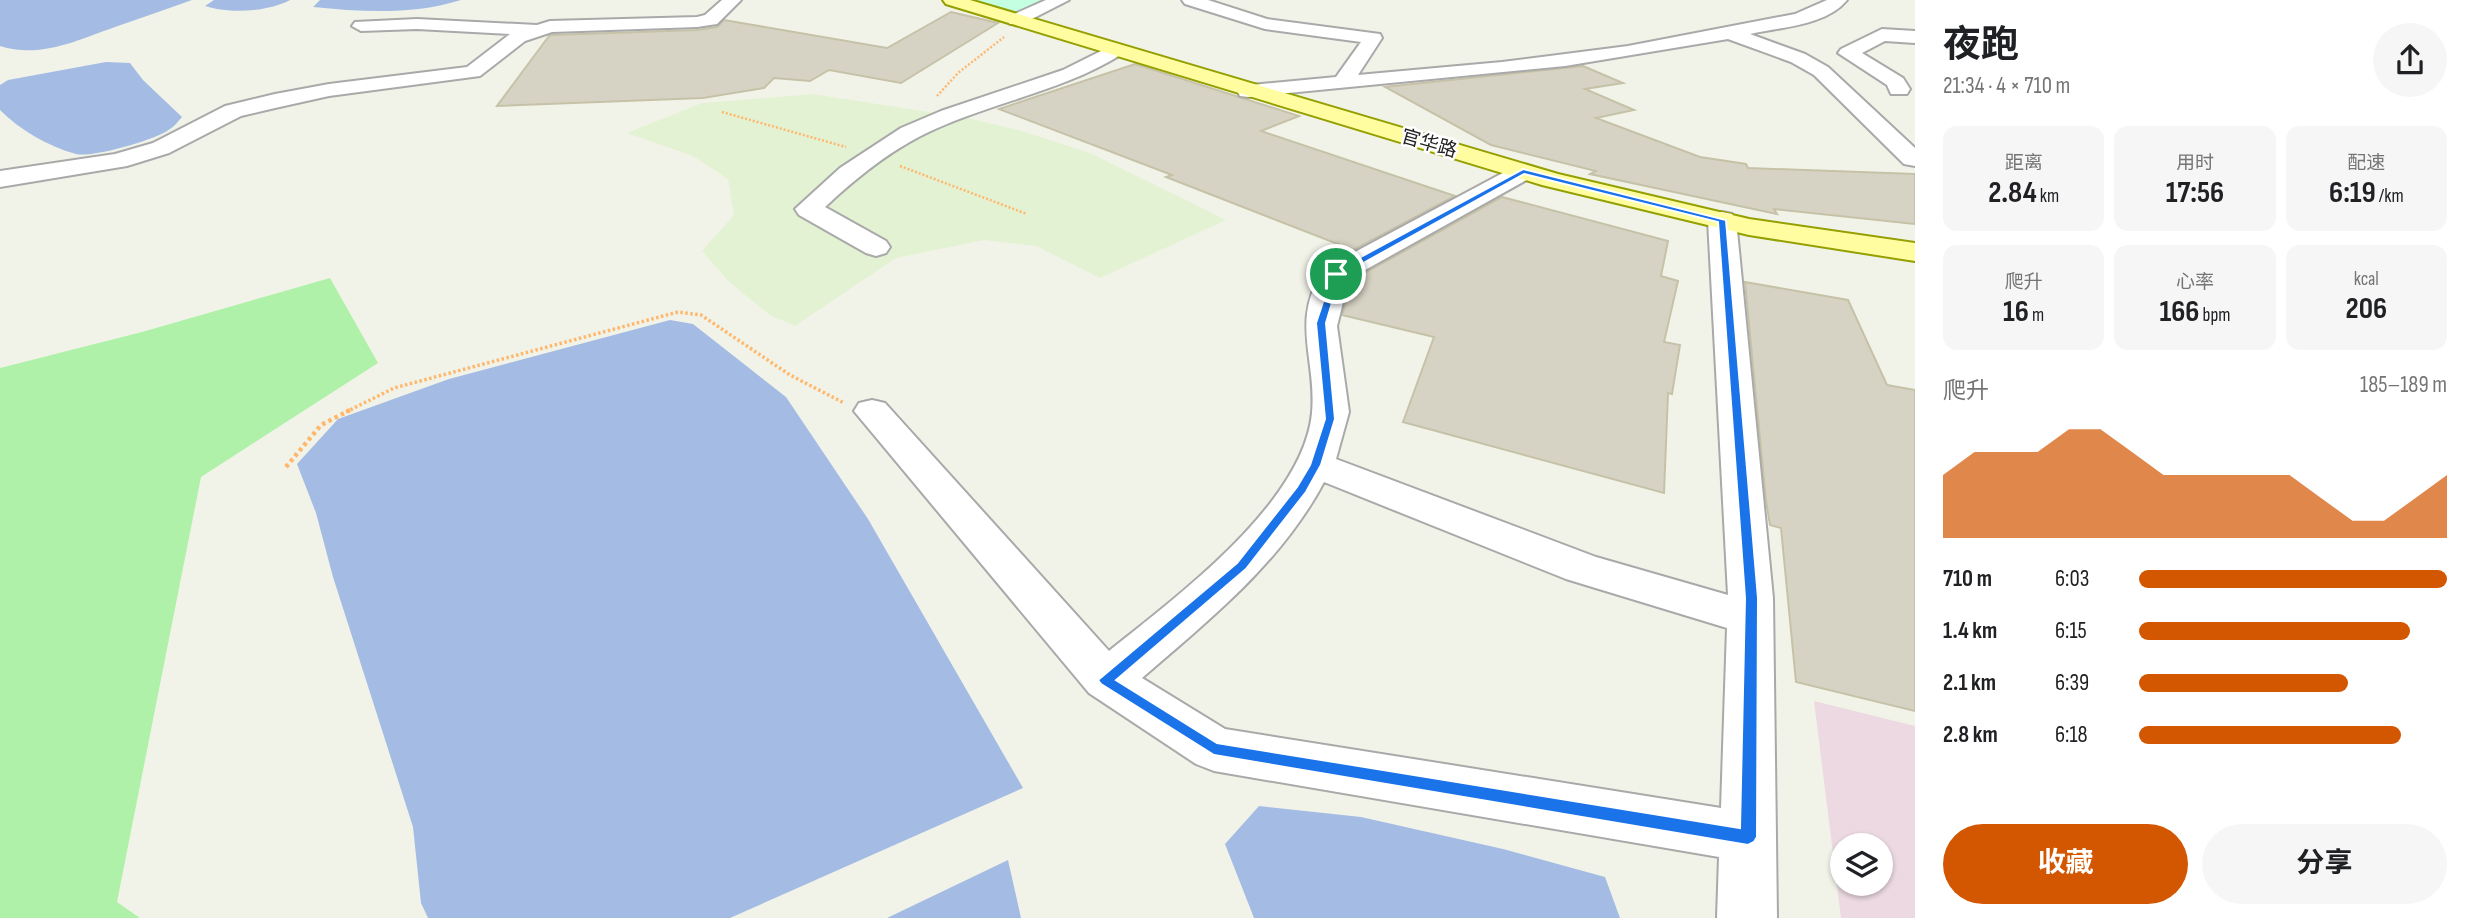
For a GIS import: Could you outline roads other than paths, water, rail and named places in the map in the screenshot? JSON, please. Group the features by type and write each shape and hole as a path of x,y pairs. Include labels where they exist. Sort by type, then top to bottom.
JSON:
{"main road":[{"name":"官华路","path":"952,0 1523,172 1722,220 1915,252"}],"street":[{"path":"0,179 118,161 161,148 233,111 275,101 328,90 473,72 518,37 535,30 550,27 711,20 732,0"},
{"path":"1020,21 1060,0"},
{"path":"1191,0 1265,24 1373,38 1343,82"},
{"path":"1248,91 1614,54 1729,33 1793,8 1815,13 1838,0"},
{"path":"361,26 417,24 535,30"},
{"path":"1729,33 1798,58 1821,71 1913,159"},
{"path":"1899,89 1896,82 1849,53 1882,35 1915,37"},
{"path":"876,247 808,209 872,154 926,124 1068,76 1094,65 1115,50"},
{"path":"1106,680 1241,566 1302,489 1315,465 1330,419 1321,323 1336,274 1523,172"},
{"path":"1722,220 1751,618 1747,918"},
{"path":"877,417 1106,680 1214,749 1748,837"},
{"path":"1315,465 1581,568 1751,618"}],"water":[{"path":"0,0 192,0 73,42 30,50 0,46"},
{"path":"214,0 290,0 271,7 248,10 225,10 205,6"},
{"path":"320,0 461,0 425,8 388,11 313,7"},
{"path":"106,62 130,63 143,80 182,117 172,128 152,138 109,151 84,155 44,142 25,131 0,110 0,85 8,80"},
{"path":"670,320 693,324 786,397 868,519 1023,788 730,918 428,918 421,903 413,827 333,577 316,513 297,464 338,419 449,379"},
{"path":"1259,806 1361,817 1503,849 1605,877 1620,918 1254,918 1225,844"},
{"path":"1008,860 1021,918 887,918"}]}
